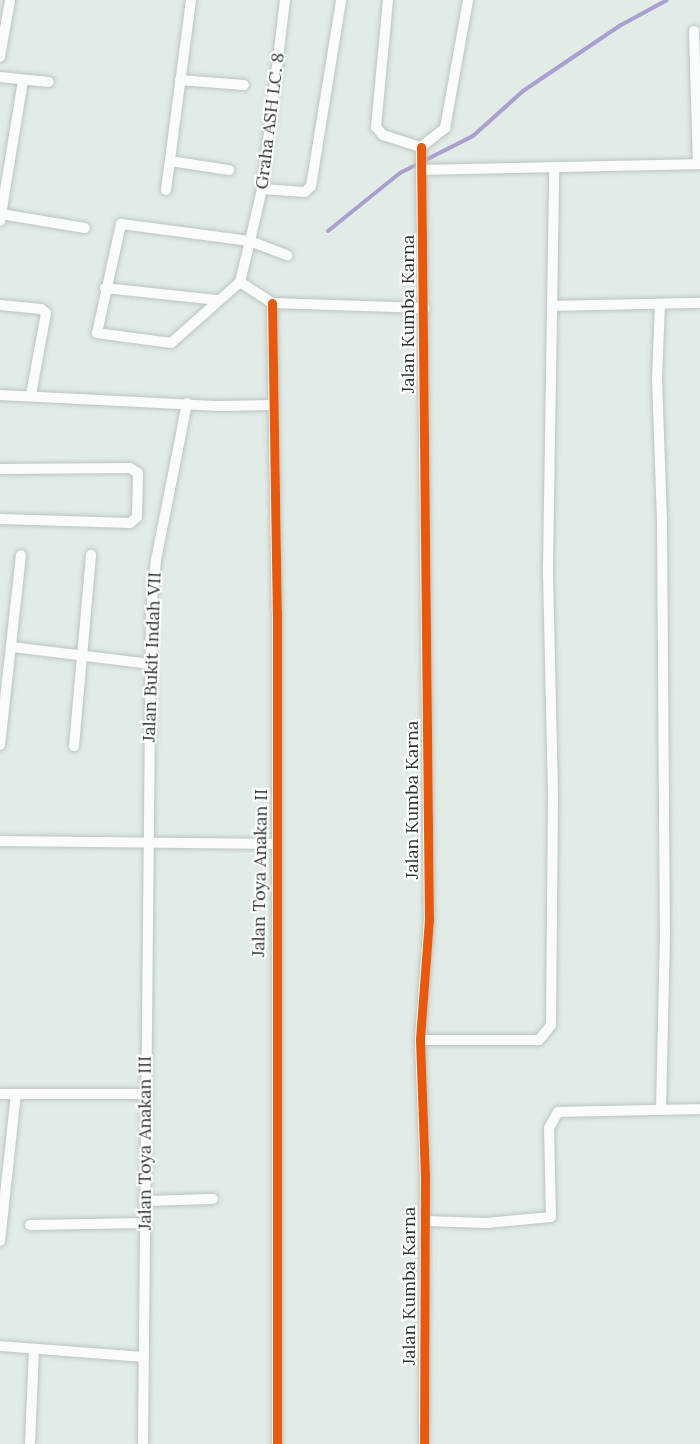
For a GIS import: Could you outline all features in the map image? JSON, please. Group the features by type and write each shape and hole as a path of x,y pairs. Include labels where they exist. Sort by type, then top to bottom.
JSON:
{"street":[{"path":"0,57 10,0"},
{"path":"166,190 191,0"},
{"name":"Graha ASH LC. 8","path":"240,282 262,189 285,0"},
{"path":"262,189 305,192 311,186 341,0"},
{"path":"388,0 376,127 383,135 421,151 445,128 468,0"},
{"path":"423,169 699,164 694,31"},
{"path":"0,76 23,81 49,82"},
{"path":"180,80 244,85"},
{"path":"23,81 1,218 86,228"},
{"name":"Jalan Kumba Karna","path":"421,151 425,308 429,919 420,1040 425,1221 424,1444"},
{"path":"170,161 229,170"},
{"path":"420,1040 539,1040 551,1025 553,794 548,566 554,168"},
{"path":"287,255 250,241 121,224 105,288 97,333 168,344 240,282 272,303 425,308"},
{"path":"105,288 218,300"},
{"name":"Jalan Toya Anakan II","path":"272,303 272,405 278,612 277,1444"},
{"path":"553,306 700,303"},
{"path":"0,304 41,309 46,313 31,395"},
{"path":"660,304 657,378 662,522 665,934 661,1110"},
{"path":"0,395 272,405"},
{"name":"Jalan Bukit Indah VII","path":"148,842 150,664 156,560 187,403"},
{"path":"0,469 130,468 138,473 137,517 130,523 0,519"},
{"path":"0,745 21,555"},
{"path":"74,746 91,555"},
{"path":"12,647 150,664"},
{"path":"0,841 277,844"},
{"name":"Jalan Toya Anakan III","path":"143,1444 144,1094 148,842"},
{"path":"0,1094 144,1094"},
{"path":"0,1241 16,1094"},
{"path":"425,1221 486,1223 549,1219 553,1213 549,1128 554,1114 700,1109"},
{"path":"144,1200 213,1200"},
{"path":"30,1226 144,1223"},
{"path":"0,1346 142,1356"},
{"path":"30,1444 34,1350"}],"waterway":[{"path":"328,231 400,173 473,136 523,91 621,25 667,0"}],"cycle path":[{"path":"421,147 429,919 420,1040 425,1175 424,1444"},
{"path":"272,303 277,612 277,1444"}]}
